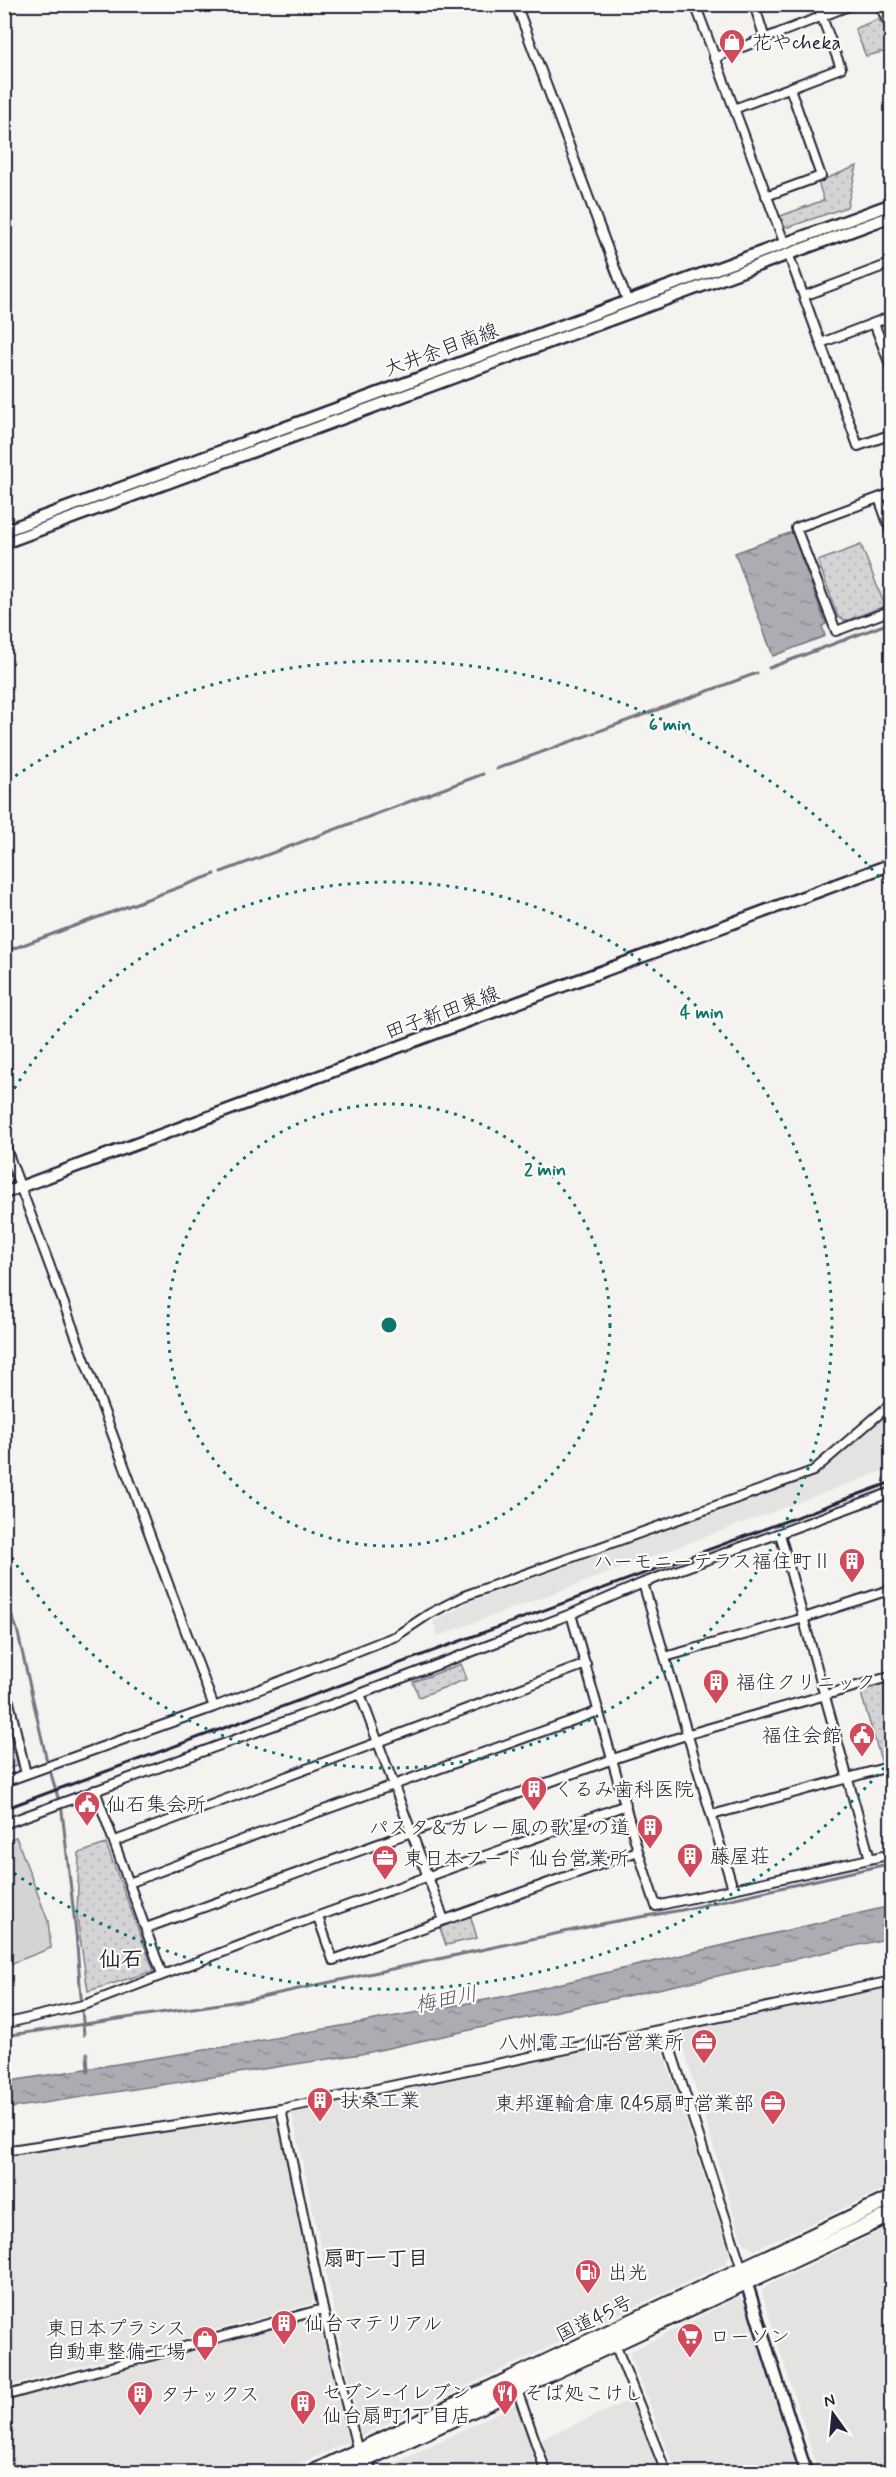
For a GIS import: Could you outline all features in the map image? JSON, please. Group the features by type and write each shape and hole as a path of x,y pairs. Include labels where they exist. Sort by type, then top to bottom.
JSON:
{"highway":[{"name":"国道45号","path":"339,2472 362,2464 615,2344 891,2198"},
{"name":"国道45号","path":"314,2472 362,2464 744,2275 891,2214"}],"street":[{"path":"516,4 627,300"},
{"path":"695,4 858,447 891,434"},
{"path":"754,4 765,39"},
{"path":"734,109 841,68 817,4"},
{"path":"714,58 854,4"},
{"path":"879,4 891,23"},
{"path":"766,196 821,176 790,88"},
{"name":"大井余目南線","path":"4,531 627,300 786,247 891,204"},
{"path":"4,543 786,247 891,216"},
{"path":"804,296 891,263"},
{"path":"821,342 891,316"},
{"path":"874,322 891,370"},
{"path":"891,493 796,528 836,631 891,610"},
{"path":"879,498 891,535"},
{"name":"田子新田東線","path":"4,1193 891,864"},
{"path":"4,1143 213,1707"},
{"path":"4,1782 213,1707 396,1635 464,1596 813,1472 891,1403"},
{"path":"4,1824 360,1694 571,1614 643,1583 891,1492"},
{"path":"780,1534 870,1859"},
{"path":"643,1583 733,1889"},
{"path":"665,1658 804,1618 891,1589"},
{"path":"571,1614 638,1851 656,1906 891,1854"},
{"path":"115,1841 586,1665"},
{"path":"146,1929 613,1759 689,1734 891,1676"},
{"path":"4,1681 26,1774"},
{"path":"360,1694 444,1920"},
{"path":"129,1883 599,1711"},
{"path":"712,1815 891,1766"},
{"path":"95,1790 162,1974"},
{"path":"4,2024 87,2004 162,1974 626,1805"},
{"path":"318,1917 333,1960 638,1851"},
{"path":"4,2151 281,2109 891,1981"},
{"path":"664,2029 806,2472"},
{"path":"281,2109 323,2309 362,2464"},
{"path":"4,2396 323,2309"},
{"path":"615,2344 666,2472"},
{"path":"518,2390 546,2472"}],"shaded area":[{"path":"891,1409 891,1468 438,1636 433,1622 467,1603 817,1474"},
{"path":"891,1985 891,2186 754,2250 742,2241 680,2037 687,2031"},
{"path":"658,2037 730,2254 725,2264 361,2436 292,2113"},
{"path":"271,2116 280,2126 316,2294 311,2304 5,2387 5,2156"},
{"path":"891,2226 891,2472 818,2472 762,2293 766,2286"},
{"path":"739,2297 747,2303 801,2472 676,2472 629,2352"},
{"path":"312,2317 319,2321 348,2442 282,2472 5,2472 5,2400"},
{"path":"633,2399 662,2472 552,2472 541,2439"},
{"path":"519,2402 543,2472 385,2472 388,2467"}],"green space":[{"path":"878,19 891,34 891,54 882,52 866,56 855,29"},
{"path":"857,166 847,207 789,227 782,226 778,217 824,200 818,182"},
{"path":"861,545 885,606 845,621 838,617 818,561"},
{"path":"461,1664 467,1679 419,1697 413,1682"},
{"path":"891,1681 891,1764 883,1767 860,1690"},
{"path":"4,1710 18,1765 5,1770 4,1770"},
{"path":"16,1837 48,1921 51,1948 5,1966 5,1841"},
{"path":"106,1844 154,1971 88,1991 77,1917 79,1853"},
{"path":"470,1914 477,1938 446,1945 439,1925"}],"water":[{"path":"792,532 826,624 822,626 825,636 773,656 735,553"},
{"path":"891,1906 891,1938 361,2054 5,2109 5,2082 236,2045 507,1996"}],"waterway":[{"path":"769,668 892,622"},
{"path":"496,769 757,673"},
{"path":"221,872 483,774"},
{"path":"4,952 215,874"},
{"path":"4,1596 17,1629 46,1757 62,1811 76,1933 84,2035"},
{"path":"4,2036 247,2000 611,1922 682,1910 892,1863"},
{"path":"87,2053 88,2072"}],"railway":[{"path":"4,1809 892,1482"}],"place":[{"name":"花やcheka","path":"732,65"},
{"name":"ハーモニーテラス福住町Ⅱ","path":"852,1584"},
{"name":"福住クリニック","path":"716,1705"},
{"name":"福住会館","path":"862,1758"},
{"name":"くるみ歯科医院","path":"534,1812"},
{"name":"仙石集会所","path":"87,1827"},
{"name":"パスタ＆カレー風の歌星の道","path":"650,1850"},
{"name":"藤屋荘","path":"690,1879"},
{"name":"東日本フード 仙台営業所","path":"385,1881"},
{"name":"八州電工 仙台営業所","path":"704,2065"},
{"name":"扶桑工業","path":"320,2123"},
{"name":"東邦運輸倉庫 R45扇町営業部","path":"773,2126"},
{"name":"出光","path":"588,2295"},
{"name":"仙台マテリアル","path":"284,2346"},
{"name":"ローソン","path":"690,2359"},
{"name":"東日本プラシス 自動車整備工場","path":"205,2362"},
{"name":"そば処こけし","path":"505,2416"},
{"name":"タナックス","path":"140,2417"},
{"name":"セブン-イレブン 仙台扇町1丁目店","path":"303,2426"}],"district":[{"name":"仙石","path":"121,1958"},
{"name":"扇町一丁目","path":"376,2258"}],"water label":[{"name":"梅田川","path":"446,1999"}]}
